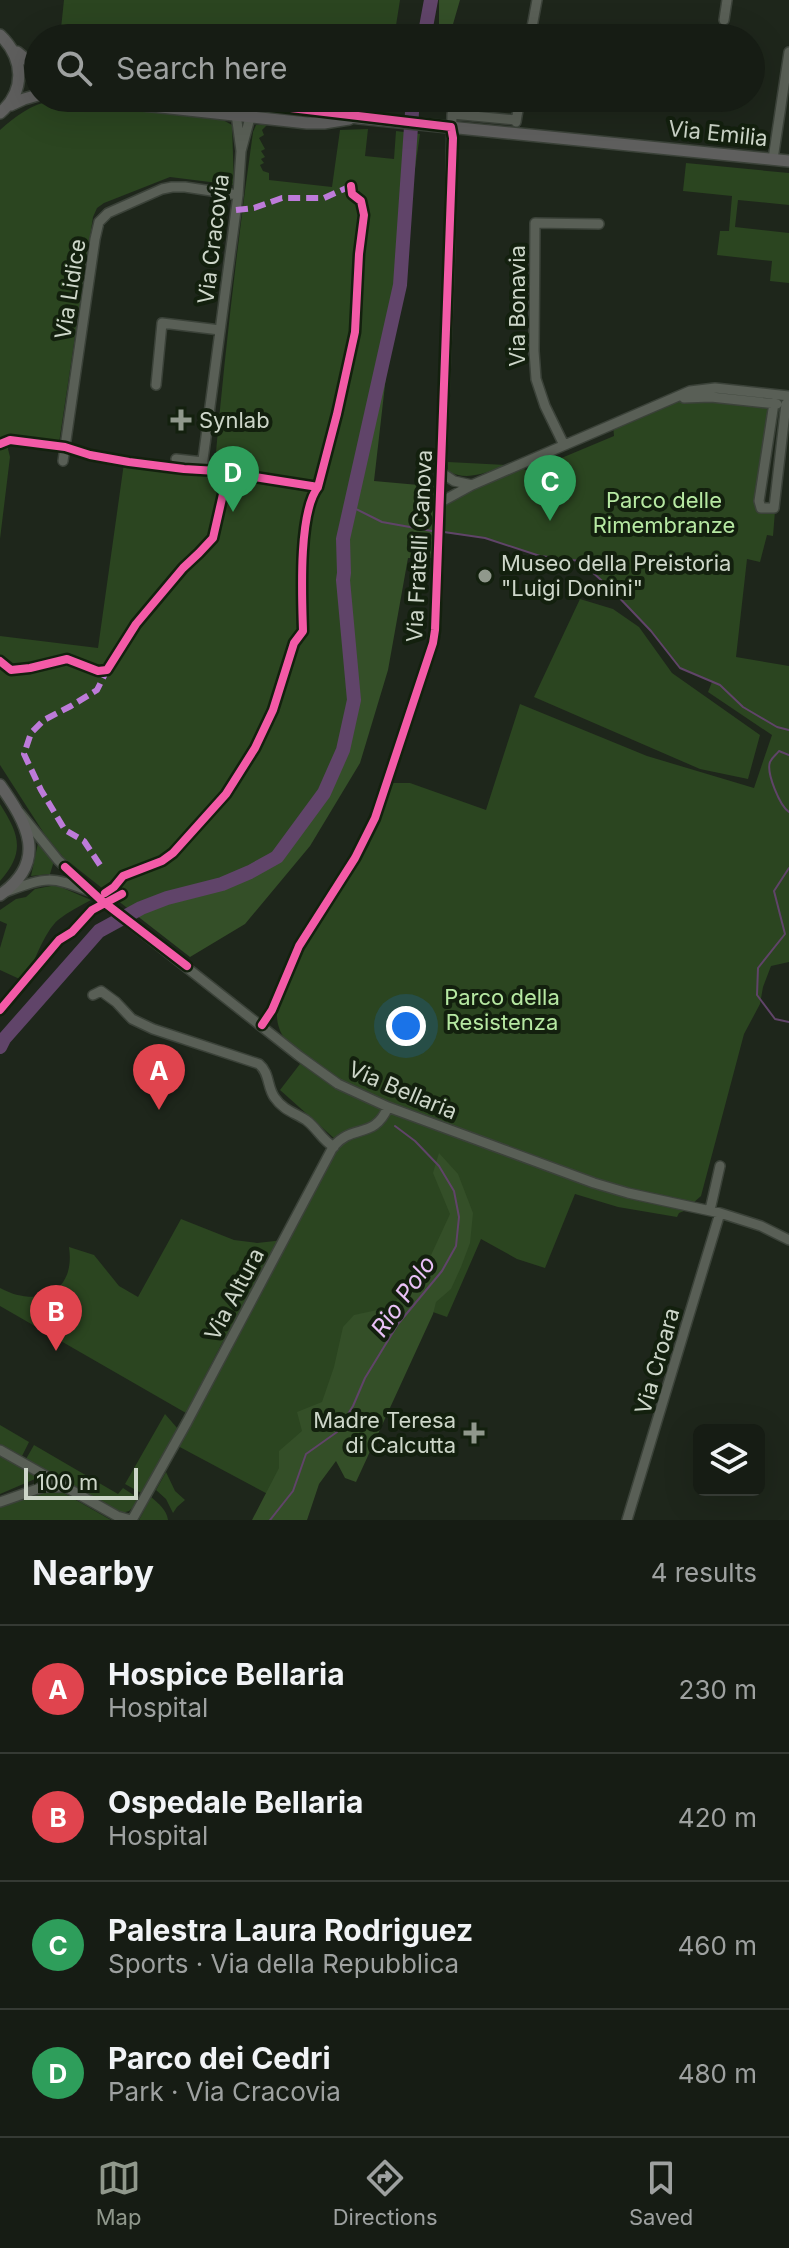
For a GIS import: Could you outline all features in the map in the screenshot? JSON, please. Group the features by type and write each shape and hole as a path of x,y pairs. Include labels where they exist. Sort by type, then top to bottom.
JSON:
{"main road":[{"path":"1,35 24,59"},
{"path":"3,110 19,81 18,63 11,47"},
{"path":"3,110 24,99"},
{"path":"216,112 324,123 359,118"},
{"path":"317,112 359,118"},
{"name":"Via Emilia","path":"359,118 789,161"},
{"path":"0,785 18,811 29,839 29,851 21,874 2,893"}],"street":[{"path":"533,24 537,0"},
{"path":"724,20 727,0"},
{"path":"773,159 789,52"},
{"path":"514,133 517,112"},
{"name":"Via Cracovia","path":"176,459 202,464 238,195 241,151 236,114"},
{"path":"451,127 452,114 516,120"},
{"name":"Via Cracovia","path":"241,151 251,116"},
{"name":"Via Fratelli Canova","path":"262,1025 272,1010 299,946 355,858 375,818 427,665 435,630 451,127"},
{"name":"Via Lidice","path":"63,461 99,222 123,205 172,187 238,195"},
{"name":"Via Bonavia","path":"564,445 539,393 534,363 535,223 599,224"},
{"name":"Via Cracovia","path":"156,385 162,323 220,330"},
{"path":"441,502 468,487 690,391 784,401"},
{"path":"784,401 784,473 774,508 761,508 759,501 784,401"},
{"path":"442,473 468,487"},
{"path":"441,487 451,490 468,487"},
{"path":"18,811 58,860 92,892"},
{"path":"2,893 53,879 92,892"},
{"name":"Via Bellaria","path":"92,892 338,1084 388,1107 594,1183 715,1211 761,1226 789,1240"},
{"path":"93,995 101,991 132,1019 153,1029 259,1064 264,1068 272,1093 279,1103 307,1121 324,1141 334,1147 347,1134 374,1127 388,1107"},
{"name":"Via Altura","path":"0,1450 64,1488 117,1516 132,1520 334,1147"},
{"path":"715,1211 720,1166"},
{"name":"Via Croara","path":"627,1520 715,1211"},
{"path":"31,1490 41,1479 39,1473"},
{"path":"0,1502 31,1490 52,1486 64,1488"}],"green space":[{"path":"64,0 400,0 396,24 61,24"},
{"path":"439,0 460,0 453,24 439,24"},
{"path":"24,111 151,112 223,120 232,125 234,185 170,177 97,208 93,217 59,443 10,438 0,539 0,130"},
{"path":"256,125 267,125 262,130 264,135 259,138 265,149 261,151 265,157 261,159 264,163 260,165 263,171 269,173 269,180 332,187 340,130 368,129 365,156 394,159 396,131 420,134 399,280 343,539 354,700 339,760 301,825 250,872 168,900 136,915 64,858 45,835 0,765 0,636 98,648 124,463 214,474 236,260"},
{"path":"686,163 789,173 789,205 738,200 735,227 789,233 789,283 770,281 772,261 717,255 720,231 729,231 732,196 683,191"},
{"path":"393,315 374,481 441,487 435,558 408,558 388,670 360,763 310,846 245,924 190,957 136,915 168,900 250,871 301,825 324,793 343,750 354,700 343,539"},
{"name":"Parco della Resistenza","path":"673,398 771,403 756,510 775,511 773,536 767,535 760,562 747,559 736,657 789,666 789,962 771,966 760,1004 744,1034 701,1196 677,1217 618,1207 575,1194 545,1268 517,1259 481,1239 447,1317 430,1311 279,1500 176,1445 274,1257 221,1345 186,1413 0,1306 0,1288 27,1297 51,1293 66,1276 70,1263 69,1247 94,1255 119,1286 138,1297 181,1219 234,1240 257,1243 284,1240 336,1140 280,1090 303,1060 281,1033 277,1013 295,965 369,845 388,783 410,783 486,810 520,704 647,756 754,788 772,735 708,692 712,682 680,668 651,631 580,561 540,556 485,538 445,533 446,505 456,493 519,465 528,472 614,436 613,424"},
{"path":"448,462 506,465 477,475 463,476 448,471"},
{"path":"580,599 613,609 639,627 672,673 760,735 748,779 700,769 534,697"},
{"path":"0,804 12,825 17,843 14,861 0,881"},
{"path":"38,843 54,861 50,874 31,876"},
{"path":"56,885 91,900 53,925 26,982 0,970 0,948 7,924 0,921 0,910 35,889"},
{"path":"439,1153 458,1174 473,1213 470,1243 451,1289 436,1302 356,1482 345,1478 336,1461 319,1484 307,1520 252,1520 279,1468 279,1451 302,1431 297,1412 322,1402 343,1327 354,1315 391,1307 426,1266 450,1214 433,1173"},
{"path":"165,1414 178,1429 143,1494 125,1484"},
{"path":"0,1425 29,1442 22,1456 0,1444"},
{"path":"34,1445 118,1494 123,1488 141,1500 122,1513 26,1459"},
{"path":"0,1456 34,1475 35,1479 0,1494"},
{"path":"166,1472 175,1491 185,1500 173,1513 166,1499 156,1490"},
{"path":"47,1489 62,1492 111,1520 0,1520 0,1505"},
{"path":"151,1497 164,1510 168,1520 139,1520"}],"waterway":[{"path":"427,24 431,0"},
{"path":"0,1047 99,931 141,908 222,884 277,857 324,793 343,750 354,700 343,580 343,539 400,285 412,112"},
{"path":"350,506 382,522 432,531"},
{"path":"444,532 485,538 540,556 580,561 651,631 680,668 720,685 743,707 777,727 789,730"},
{"path":"789,755 779,751 769,767 775,789 789,812"},
{"path":"789,868 774,891 785,934 758,968 757,995 775,1019 789,1022"},
{"name":"Rio Polo","path":"270,1520 293,1491 306,1454 337,1432 398,1324 442,1271 456,1246 459,1217 454,1191 439,1166 395,1126"}],"marked path":[{"path":"236,210 254,208 282,198 324,198 351,186"},
{"path":"100,865 84,841 65,830 24,754 31,733 44,720 97,690 107,670"}],"cycle path":[{"path":"262,1025 272,1010 299,946 355,858 375,818 435,630 451,127 324,112"},
{"path":"105,893 123,876 162,861 173,853 226,794 255,748 273,710 294,643 303,631 303,556 307,516 318,487 355,332 364,215 361,201 352,194 351,186"},
{"path":"0,444 10,440 65,447 129,462 217,471 318,487"},
{"path":"0,661 11,670 67,659 98,671 107,670 136,624 213,538 226,481 231,475"},
{"path":"65,867 101,900 187,966"},
{"path":"0,1010 59,940 72,932 92,910 122,894"}],"place":[{"name":"Synlab","path":"181,420"},
{"name":"Parco dei Cedri","path":"233,512"},
{"name":"Palestra Laura Rodriguez","path":"550,521"},
{"name":"Museo della Preistoria \"Luigi Donini\"","path":"485,576"},
{"name":"Hospice Bellaria","path":"159,1110"},
{"name":"Ospedale Bellaria","path":"56,1351"},
{"name":"Madre Teresa di Calcutta","path":"474,1433"}],"park label":[{"name":"Parco delle Rimembranze","path":"664,512"}]}
